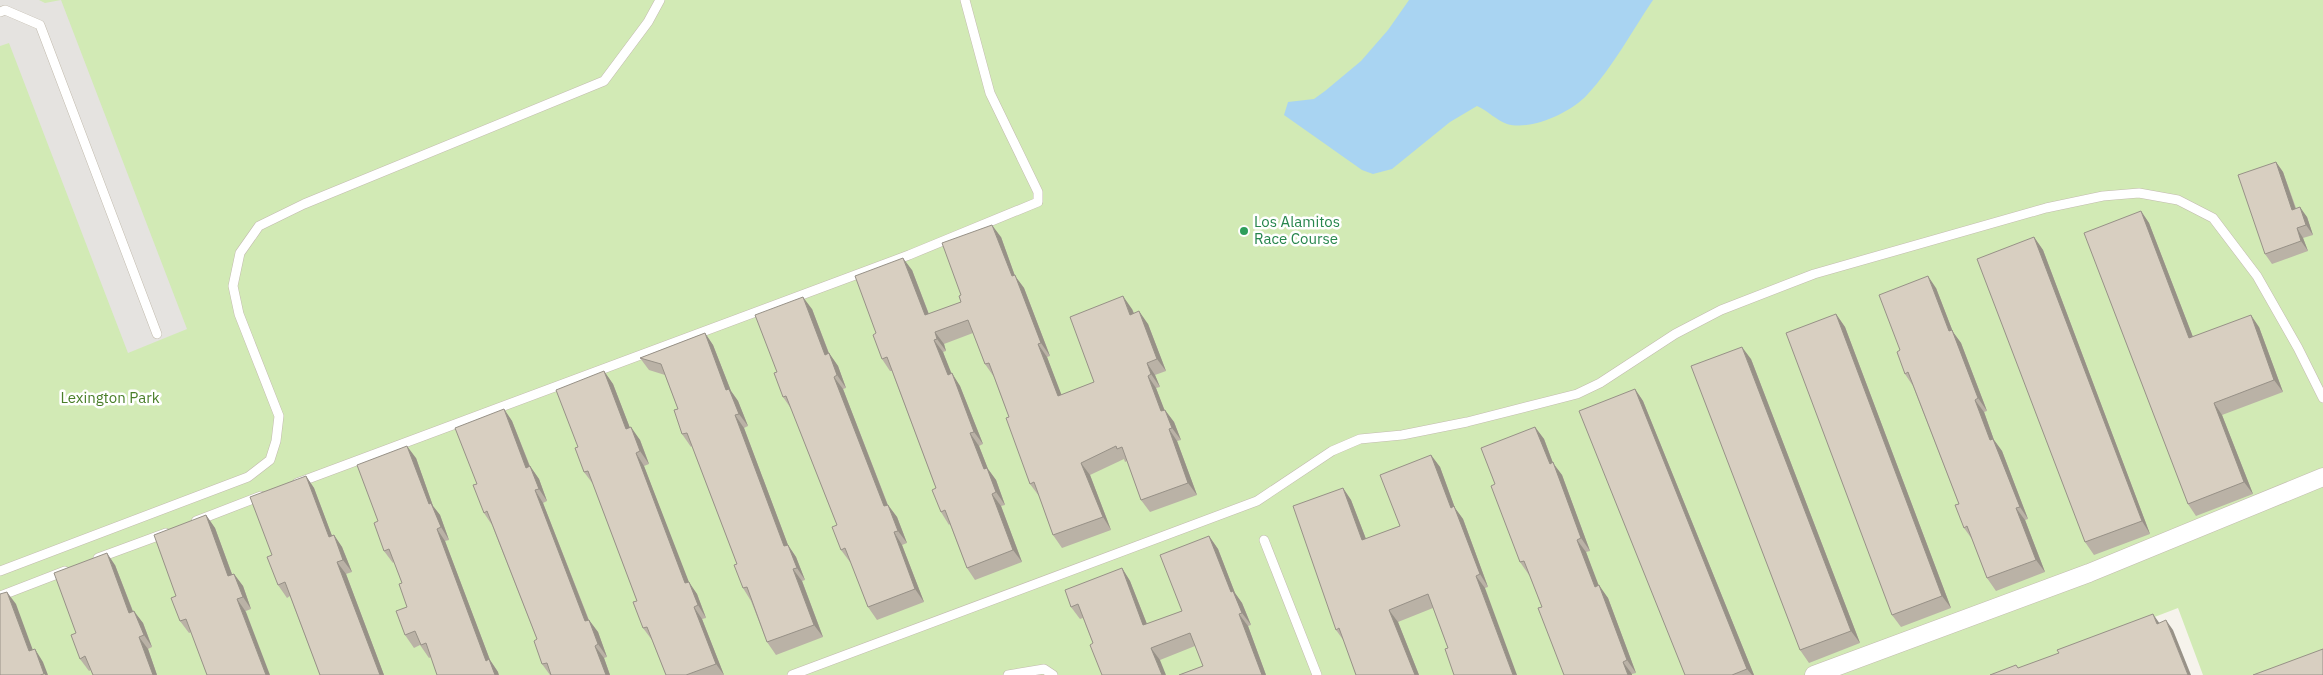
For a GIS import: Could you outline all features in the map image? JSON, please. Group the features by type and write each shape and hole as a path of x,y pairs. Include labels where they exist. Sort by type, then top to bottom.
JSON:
{"street":[{"path":"1814,675 2089,573 2323,476"}],"lane":[{"path":"0,571 248,477 270,460 276,441 279,416 238,314 233,286 240,253 259,226 304,204 604,81 648,22 660,0"},
{"path":"286,487 910,255 1038,202 1038,192 990,93 965,0"},
{"path":"0,12 5,10 40,25 158,334"},
{"path":"792,675 1257,501 1332,451 1360,439 1402,435 1468,422 1577,394 1600,383 1675,334 1721,310 1814,274 2046,208 2103,196 2139,193 2178,200 2213,218 2257,276 2298,348 2323,398"},
{"path":"185,525 268,494"},
{"path":"92,561 175,529"},
{"path":"1264,540 1316,675"},
{"path":"0,596 74,568"},
{"path":"1008,675 1044,669 1053,675"}],"green space":[{"name":"Los Alamitos Race Course","path":"0,0 2323,0 2323,675 2203,675 2178,608 2003,675 0,675"}],"shaded area":[{"path":"0,0 39,0 45,3 61,0 187,329 128,353 9,43 0,46"}],"water":[{"path":"1409,0 1653,0 1605,73 1587,95 1571,108 1538,123 1517,126 1503,122 1477,106 1450,122 1392,169 1373,174 1362,170 1284,115 1288,102 1314,99 1361,61 1388,30"}],"building":[{"path":"2276,162 2292,210 2300,207 2306,225 2297,228 2301,241 2265,254 2238,175"},
{"path":"2141,211 2189,338 2251,315 2274,380 2214,403 2244,482 2188,504 2084,233"},
{"path":"992,225 1012,276 1015,275 1041,343 1038,344 1058,396 1094,382 1070,317 1123,296 1130,315 1139,311 1157,359 1147,363 1151,374 1148,376 1161,411 1165,410 1172,428 1169,429 1188,483 1141,500 1122,447 1117,449 1116,446 1081,463 1103,517 1053,535 1034,482 1030,484 1006,418 1009,417 989,363 985,364 968,320 935,332 937,339 934,340 948,375 952,373 974,432 970,433 984,469 987,468 996,492 992,494 1013,550 967,568 945,510 941,512 932,490 936,488 887,357 882,359 873,335 876,333 855,276 903,258 925,315 961,302 959,296 961,295 942,243"},
{"path":"2034,237 2142,521 2085,542 1977,259"},
{"path":"1928,276 1949,331 1952,330 1978,398 1975,400 1990,440 1993,439 2020,507 2016,508 2036,560 1987,578 1967,526 1964,528 1955,505 1959,504 1908,372 1905,374 1897,352 1900,350 1879,295"},
{"path":"803,297 825,355 829,353 837,375 834,377 884,506 888,505 898,531 894,532 915,589 868,607 845,548 841,550 832,527 837,525 786,396 783,397 774,373 777,372 755,315"},
{"path":"1836,314 1942,596 1892,615 1786,333"},
{"path":"705,333 726,390 729,389 739,414 735,415 784,546 788,545 797,568 793,569 814,625 767,642 747,587 743,588 734,565 737,564 687,433 682,434 674,410 678,409 661,364 640,358"},
{"path":"1742,347 1851,631 1800,650 1691,366"},
{"path":"604,371 626,429 631,427 640,451 636,453 685,583 689,582 698,605 694,607 716,664 686,675 666,675 647,627 643,628 633,602 637,601 588,471 584,472 575,448 578,447 556,390"},
{"path":"1635,389 1747,669 1732,675 1685,675 1579,411"},
{"path":"504,409 526,468 530,466 539,489 535,490 585,621 589,620 598,644 595,646 606,675 551,675 547,663 542,664 534,641 537,639 487,511 484,513 473,485 477,484 455,428"},
{"path":"1535,427 1550,464 1553,462 1581,538 1577,540 1595,587 1599,585 1627,660 1623,662 1628,675 1564,675 1538,608 1542,607 1524,561 1520,562 1491,486 1495,484 1481,448"},
{"path":"407,446 429,504 431,503 441,527 437,529 486,661 489,659 495,675 437,675 426,643 421,645 415,631 405,635 396,611 407,607 399,584 402,583 389,549 384,551 374,523 378,521 357,465"},
{"path":"1431,455 1451,508 1454,506 1480,574 1476,576 1513,675 1454,675 1445,649 1448,648 1428,594 1389,610 1415,675 1356,675 1339,628 1336,630 1293,506 1343,488 1362,540 1400,526 1380,475"},
{"path":"306,476 329,537 334,535 343,560 337,562 380,675 320,675 285,582 278,585 267,557 272,555 250,497"},
{"path":"206,515 228,576 234,574 243,597 237,599 266,675 207,675 186,619 180,621 171,598 176,596 154,535"},
{"path":"1209,536 1231,592 1233,591 1242,613 1239,614 1262,675 1179,675 1203,666 1190,633 1151,648 1162,675 1102,675 1090,645 1093,643 1078,604 1071,607 1065,590 1122,568 1143,625 1182,611 1160,555"},
{"path":"107,553 129,613 134,611 144,635 139,637 153,675 93,675 85,656 80,659 71,635 76,633 54,573"},
{"path":"7,592 29,651 35,649 44,674 0,675 0,594"},
{"path":"2153,614 2157,624 2166,620 2188,675 1990,675 2016,665 2018,668 2059,653 2057,650"},
{"path":"2323,649 2323,675 2253,675"}],"place":[{"name":"Los Alamitos Race Course","path":"1244,231"}],"park label":[{"name":"Lexington Park","path":"110,398"}]}
